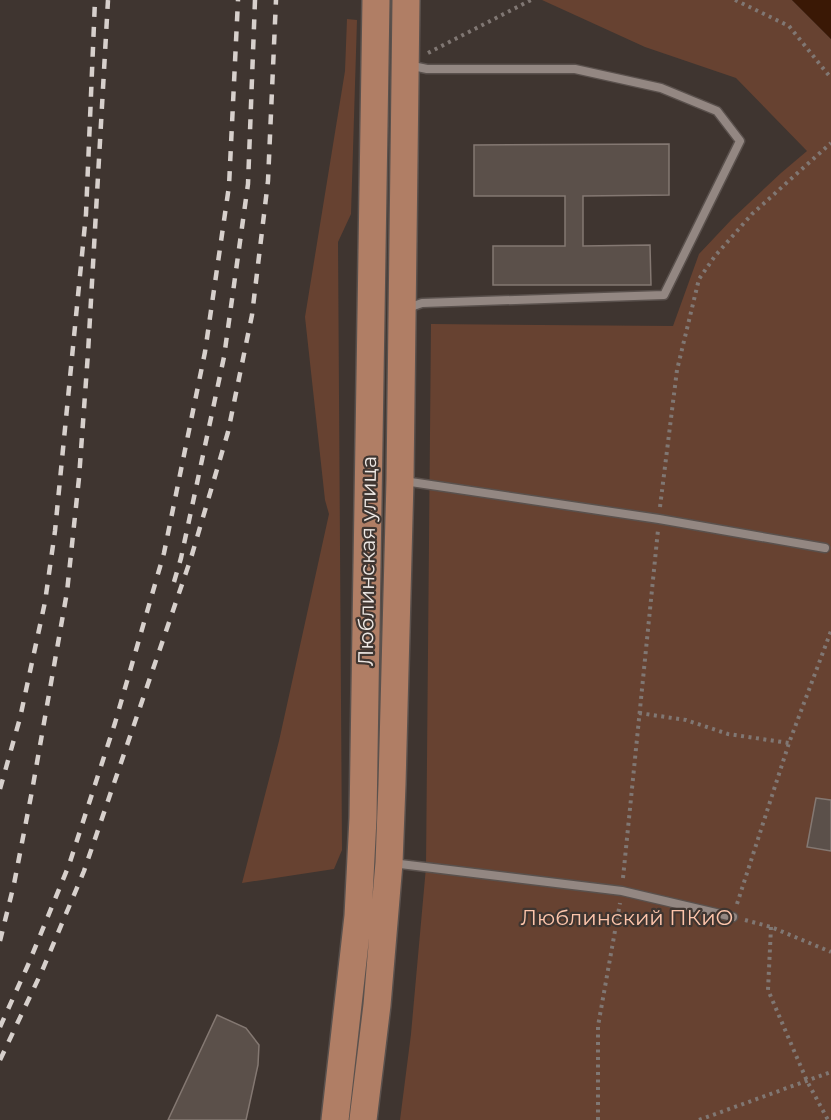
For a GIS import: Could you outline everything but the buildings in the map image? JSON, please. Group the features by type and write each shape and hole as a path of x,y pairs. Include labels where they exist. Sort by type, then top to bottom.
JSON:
{"main road":[{"name":"Люблинская улица","path":"335,1120 358,916 363,818 376,0"},
{"name":"Люблинская улица","path":"363,1120 377,1005 392,784 402,310 416,59 406,0"}],"lane":[{"path":"402,310 422,303 664,295 740,141 717,111 661,88 575,69 427,69 416,59"},
{"path":"400,480 659,519 825,548"},
{"path":"388,863 622,891 733,917"}],"path":[{"path":"416,59 531,0"},
{"path":"735,0 789,26 831,78"},
{"path":"598,1120 597,1026 622,891 659,519 677,370 699,279 715,256 752,214 831,143"},
{"path":"831,631 789,743 733,917 771,927 831,952"},
{"path":"639,713 686,720 728,734 789,743"},
{"path":"771,927 768,990 807,1081 828,1120"},
{"path":"699,1120 831,1072"}],"green space":[{"name":"Люблинский ПКиО","path":"542,0 792,0 831,39 831,1120 400,1120 411,1034 426,867 431,324 673,326 699,254 732,219 807,151 736,78 645,47"},
{"path":"347,19 357,20 351,214 338,242 342,850 334,869 242,883 279,741 329,514 325,500 305,317 345,71"}],"shaded area":[{"path":"792,0 831,0 831,39"}],"railway":[{"path":"0,789 20,718 45,602 55,531 86,214 95,0"},
{"path":"0,941 32,791 67,592 79,478 88,353 108,0"},
{"path":"0,1027 69,865 115,723 164,553 205,352 229,186 238,0"},
{"path":"174,582 224,357 248,184 255,0"},
{"path":"0,1060 42,971 84,871 191,558 228,432 252,315 268,181 276,0"}]}
